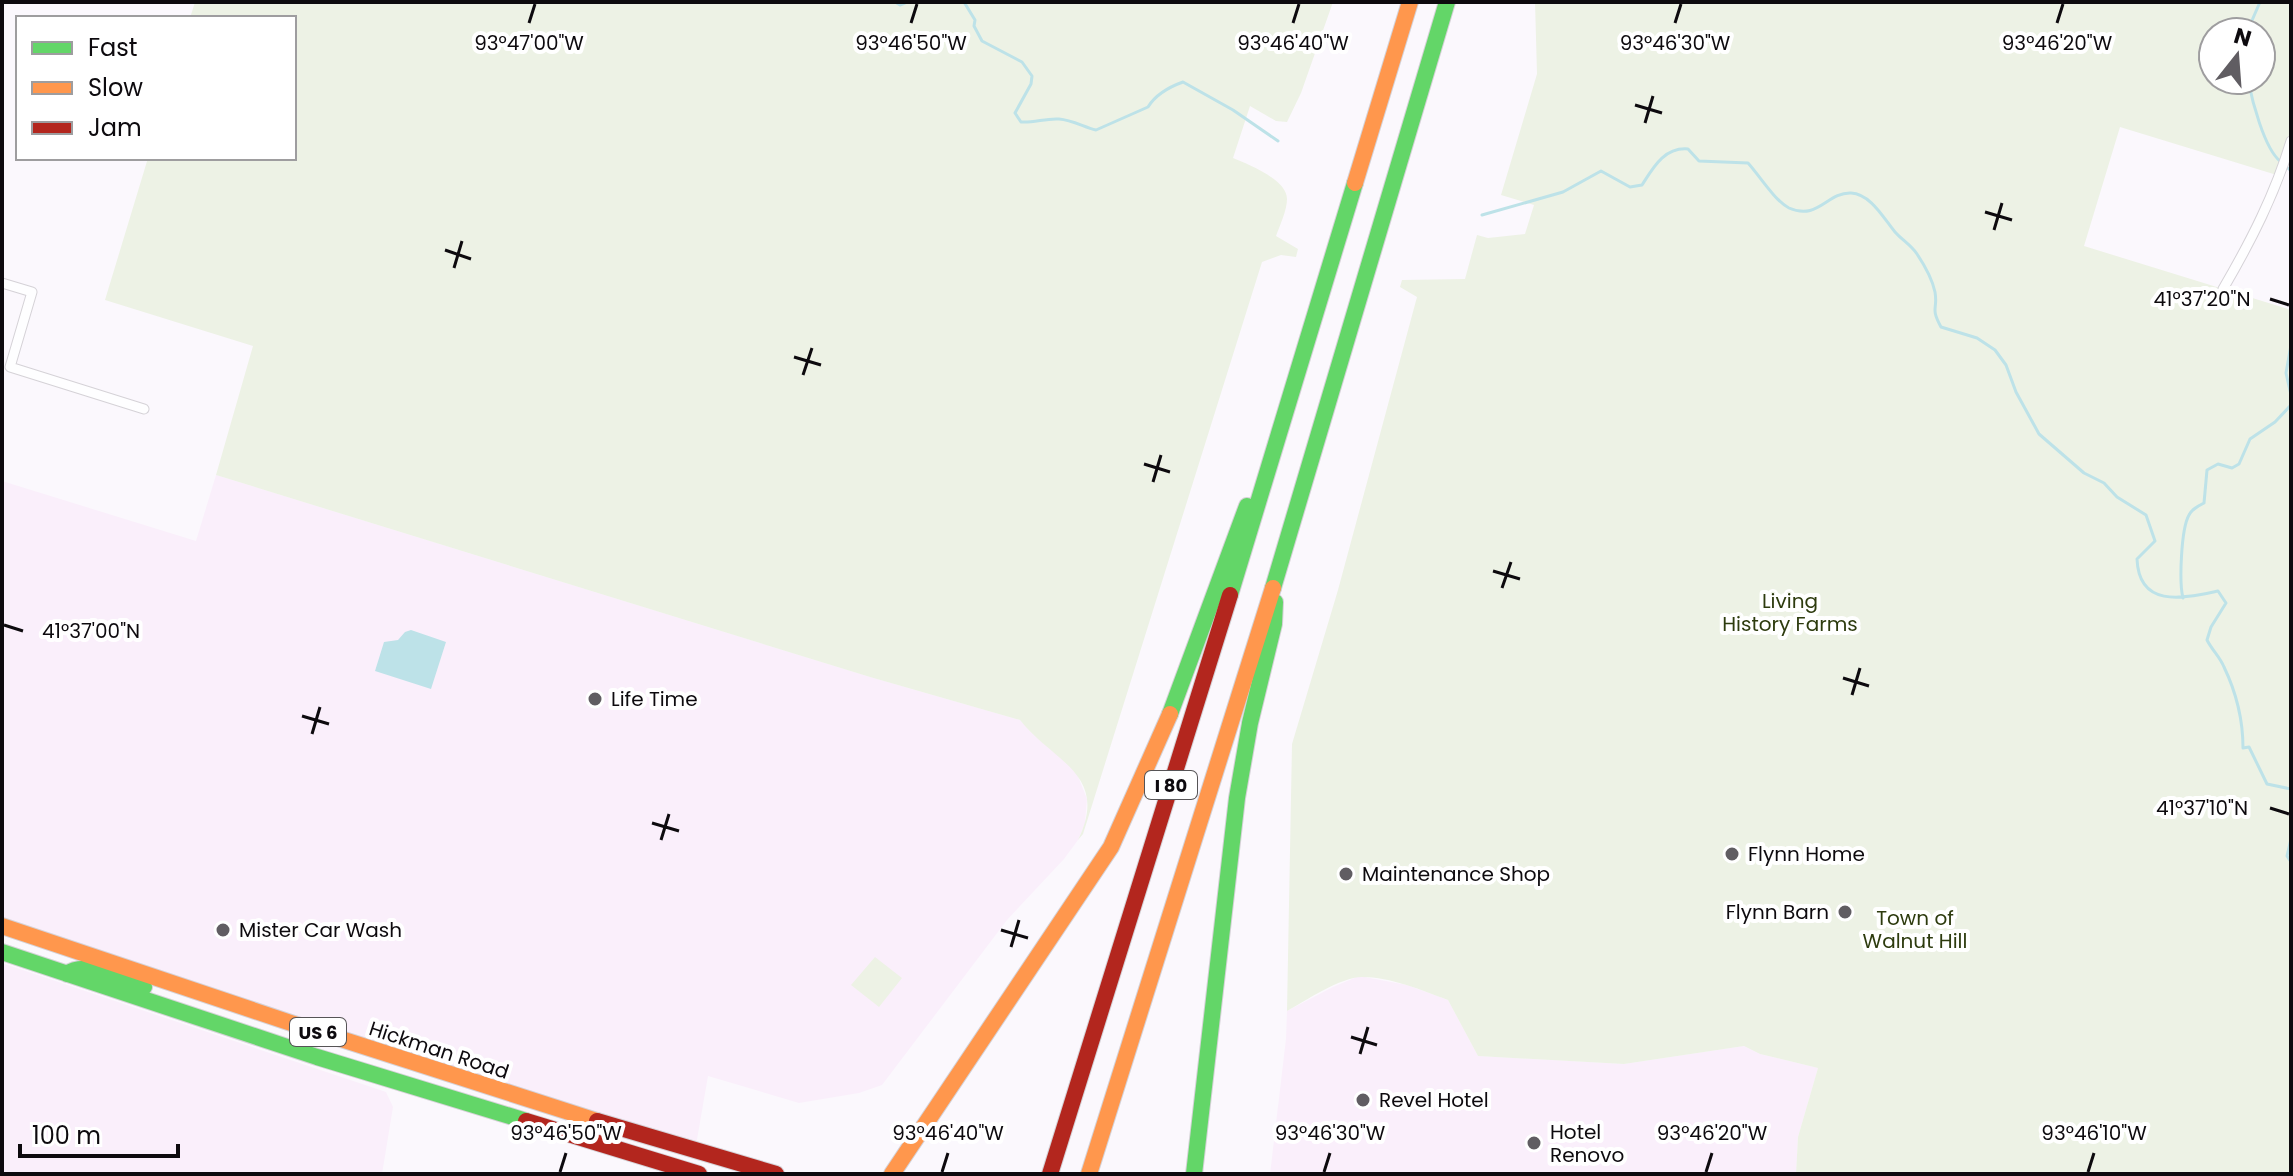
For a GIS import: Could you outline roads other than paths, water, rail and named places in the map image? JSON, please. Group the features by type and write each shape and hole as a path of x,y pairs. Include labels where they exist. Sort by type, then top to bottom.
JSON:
{"highway":[{"name":"I 80","path":"1050,1174 1410,2"},
{"name":"I 80","path":"1089,1174 1275,581 1447,2"},
{"path":"892,1174 1111,847 1160,742 1229,552 1291,397"},
{"path":"1194,1174 1237,798 1250,723 1274,624 1275,581"},
{"name":"Hickman Road","path":"2,926 455,1076 776,1174"},
{"path":"2,938 65,957 73,951"},
{"name":"Hickman Road","path":"2,952 317,1057 699,1174"},
{"path":"67,974 71,970 87,968 193,1000 209,997"}],"street":[{"path":"2223,289 2261,222 2291,141"},
{"path":"2,283 32,292 10,367 144,409"}],"water":[{"path":"411,630 446,642 431,689 375,671 384,642 398,640"}],"waterway":[{"path":"895,2 900,5 907,2"},
{"path":"964,2 975,20 974,26 982,41 1022,62 1032,76 1031,84 1015,113 1021,122 1059,119 1096,130 1148,107 1163,92 1183,82 1233,110 1278,141"},
{"path":"2254,16 2260,2"},
{"path":"2252,96 2264,135 2280,161"},
{"path":"1482,215 1563,192 1601,171 1630,187 1642,185 1660,160 1680,149 1688,149 1699,161 1748,163 1778,200 1799,211 1815,209 1843,194 1858,194 1865,198 1923,263 1934,287 1935,312 1941,327 1977,338 1995,350 2006,365 2016,392 2039,434 2084,473 2104,483 2117,497 2146,515 2155,541 2137,559 2146,586 2155,593 2178,597 2218,591 2226,603 2207,640 2232,686 2240,717 2243,748 2249,747 2267,784 2291,789"},
{"path":"2288,168 2291,171"},
{"path":"2291,345 2286,373 2291,395"},
{"path":"2183,598 2181,569 2184,532 2190,513 2204,503 2207,470 2218,464 2232,468 2239,464 2250,439 2275,422 2291,405"},
{"path":"2291,839 2287,856 2291,862"}],"place":[{"name":"Life Time","path":"595,699"},
{"name":"Flynn Home","path":"1732,854"},
{"name":"Maintenance Shop","path":"1346,874"},
{"name":"Flynn Barn","path":"1845,912"},
{"name":"Mister Car Wash","path":"223,930"},
{"name":"Revel Hotel","path":"1363,1100"},
{"name":"Hotel Renovo","path":"1534,1143"}],"park label":[{"name":"Living History Farms","path":"1790,612"},
{"name":"Town of Walnut Hill","path":"1915,930"}]}
